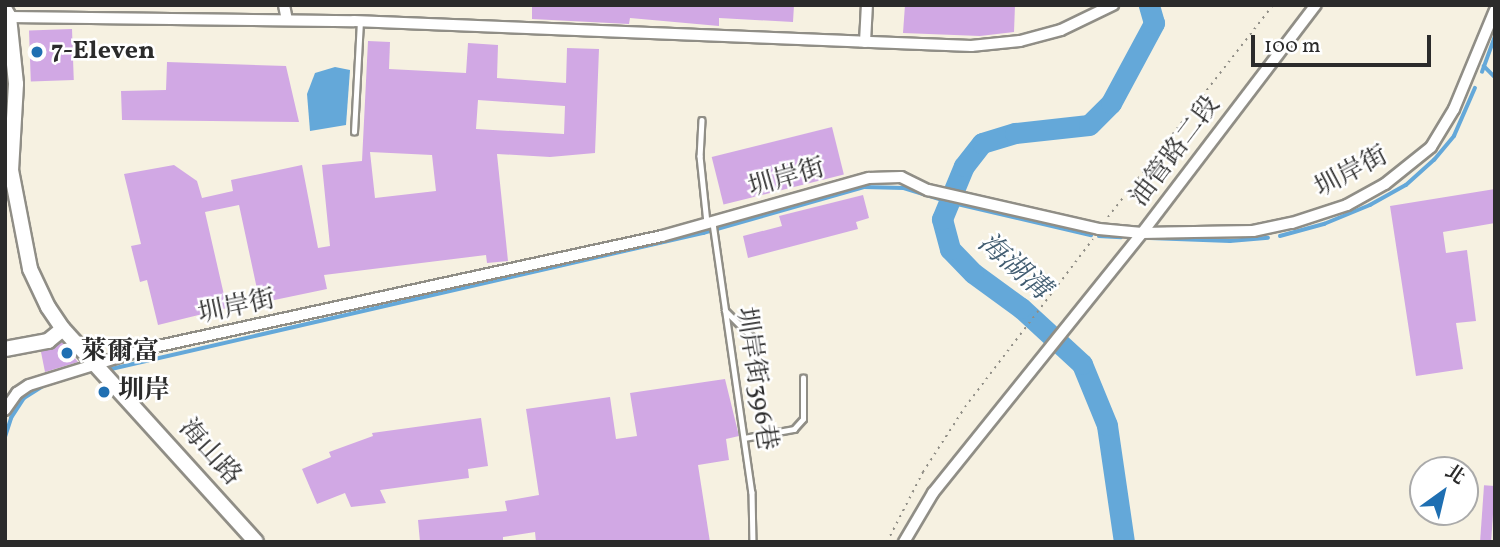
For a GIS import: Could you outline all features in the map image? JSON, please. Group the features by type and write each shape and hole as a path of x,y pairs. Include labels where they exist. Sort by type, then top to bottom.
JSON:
{"main road":[{"name":"海山路","path":"7,14 16,84 12,170 22,237 30,269 62,329 98,365 256,542"},
{"path":"5,349 48,341 62,329"}],"street":[{"path":"284,5 287,20"},
{"path":"866,42 867,5"},
{"path":"7,14 360,21 971,46 1020,41 1061,30 1113,5"},
{"name":"油管路二段","path":"904,542 933,493 1142,233 1316,5"},
{"name":"圳岸街","path":"5,410 17,393 29,384 145,349 362,300 442,286 711,223 869,178 901,177 928,190 1099,229 1142,233 1253,231 1292,223 1347,205 1385,184 1431,147 1443,130 1467,81 1495,10"}],"lane":[{"path":"354,132 360,21"},
{"name":"圳岸街396巷","path":"702,120 700,156 715,238 752,492 753,542"},
{"path":"724,309 757,342"},
{"path":"744,438 794,429 803,419 803,379"}],"path":[{"path":"887,542 951,428 1099,229 1273,5"}],"water":[{"path":"335,67 350,70 346,125 310,131 307,94 315,73"}],"building":[{"path":"532,5 794,5 793,22 719,18 719,26 630,18 629,24 532,19"},
{"path":"905,5 1015,5 1014,32 980,36 903,33"},
{"path":"72,29 74,80 31,81 29,31"},
{"path":"368,41 390,42 389,69 466,73 468,43 498,45 497,78 566,83 567,48 599,49 595,153 550,157 497,154 508,261 487,263 486,255 324,275 327,289 260,303 239,205 205,212 227,308 158,325 147,280 140,282 131,246 141,244 124,174 174,165 197,181 202,198 233,191 231,180 302,165 318,248 330,246 322,165 362,161","holes":["478,100 565,106 564,134 476,129","370,152 432,155 436,191 375,198"]},
{"path":"167,62 286,66 299,122 122,120 121,91 166,90"},
{"path":"832,127 844,175 724,205 712,157"},
{"path":"1495,189 1495,223 1443,232 1446,253 1467,250 1476,321 1456,323 1463,369 1416,376 1390,206"},
{"path":"863,195 869,218 856,222 858,229 748,258 743,236 782,226 779,216"},
{"path":"62,342 78,362 45,372 41,352"},
{"path":"725,379 739,436 726,439 729,460 698,465 710,542 536,542 535,532 503,537 503,542 420,542 418,520 507,511 505,501 539,495 526,409 610,397 616,439 637,436 630,393"},
{"path":"481,418 488,466 468,469 469,478 380,490 386,503 351,507 345,493 317,504 302,469 331,457 329,452 373,436 372,433"},
{"path":"1484,485 1495,486 1491,542 1480,541"}],"waterway":[{"name":"海湖溝","path":"1124,542 1107,425 1082,364 1021,308 973,273 950,249 942,219 964,166 982,143 1015,133 1089,125 1111,103 1154,23 1149,5"},
{"path":"1482,72 1495,37"},
{"path":"1484,66 1495,77"},
{"path":"1280,236 1324,224 1370,205 1406,185 1434,160 1454,136 1475,88"},
{"path":"107,370 703,233 864,187 904,188 949,202 1091,235"},
{"path":"1099,236 1121,237"},
{"path":"1150,238 1230,241 1268,238"},
{"path":"5,437 11,418 24,398 48,383"}],"place":[{"name":"7-Eleven","path":"37,52"},
{"name":"萊爾富","path":"67,353"},
{"name":"圳岸","path":"104,392"}]}
